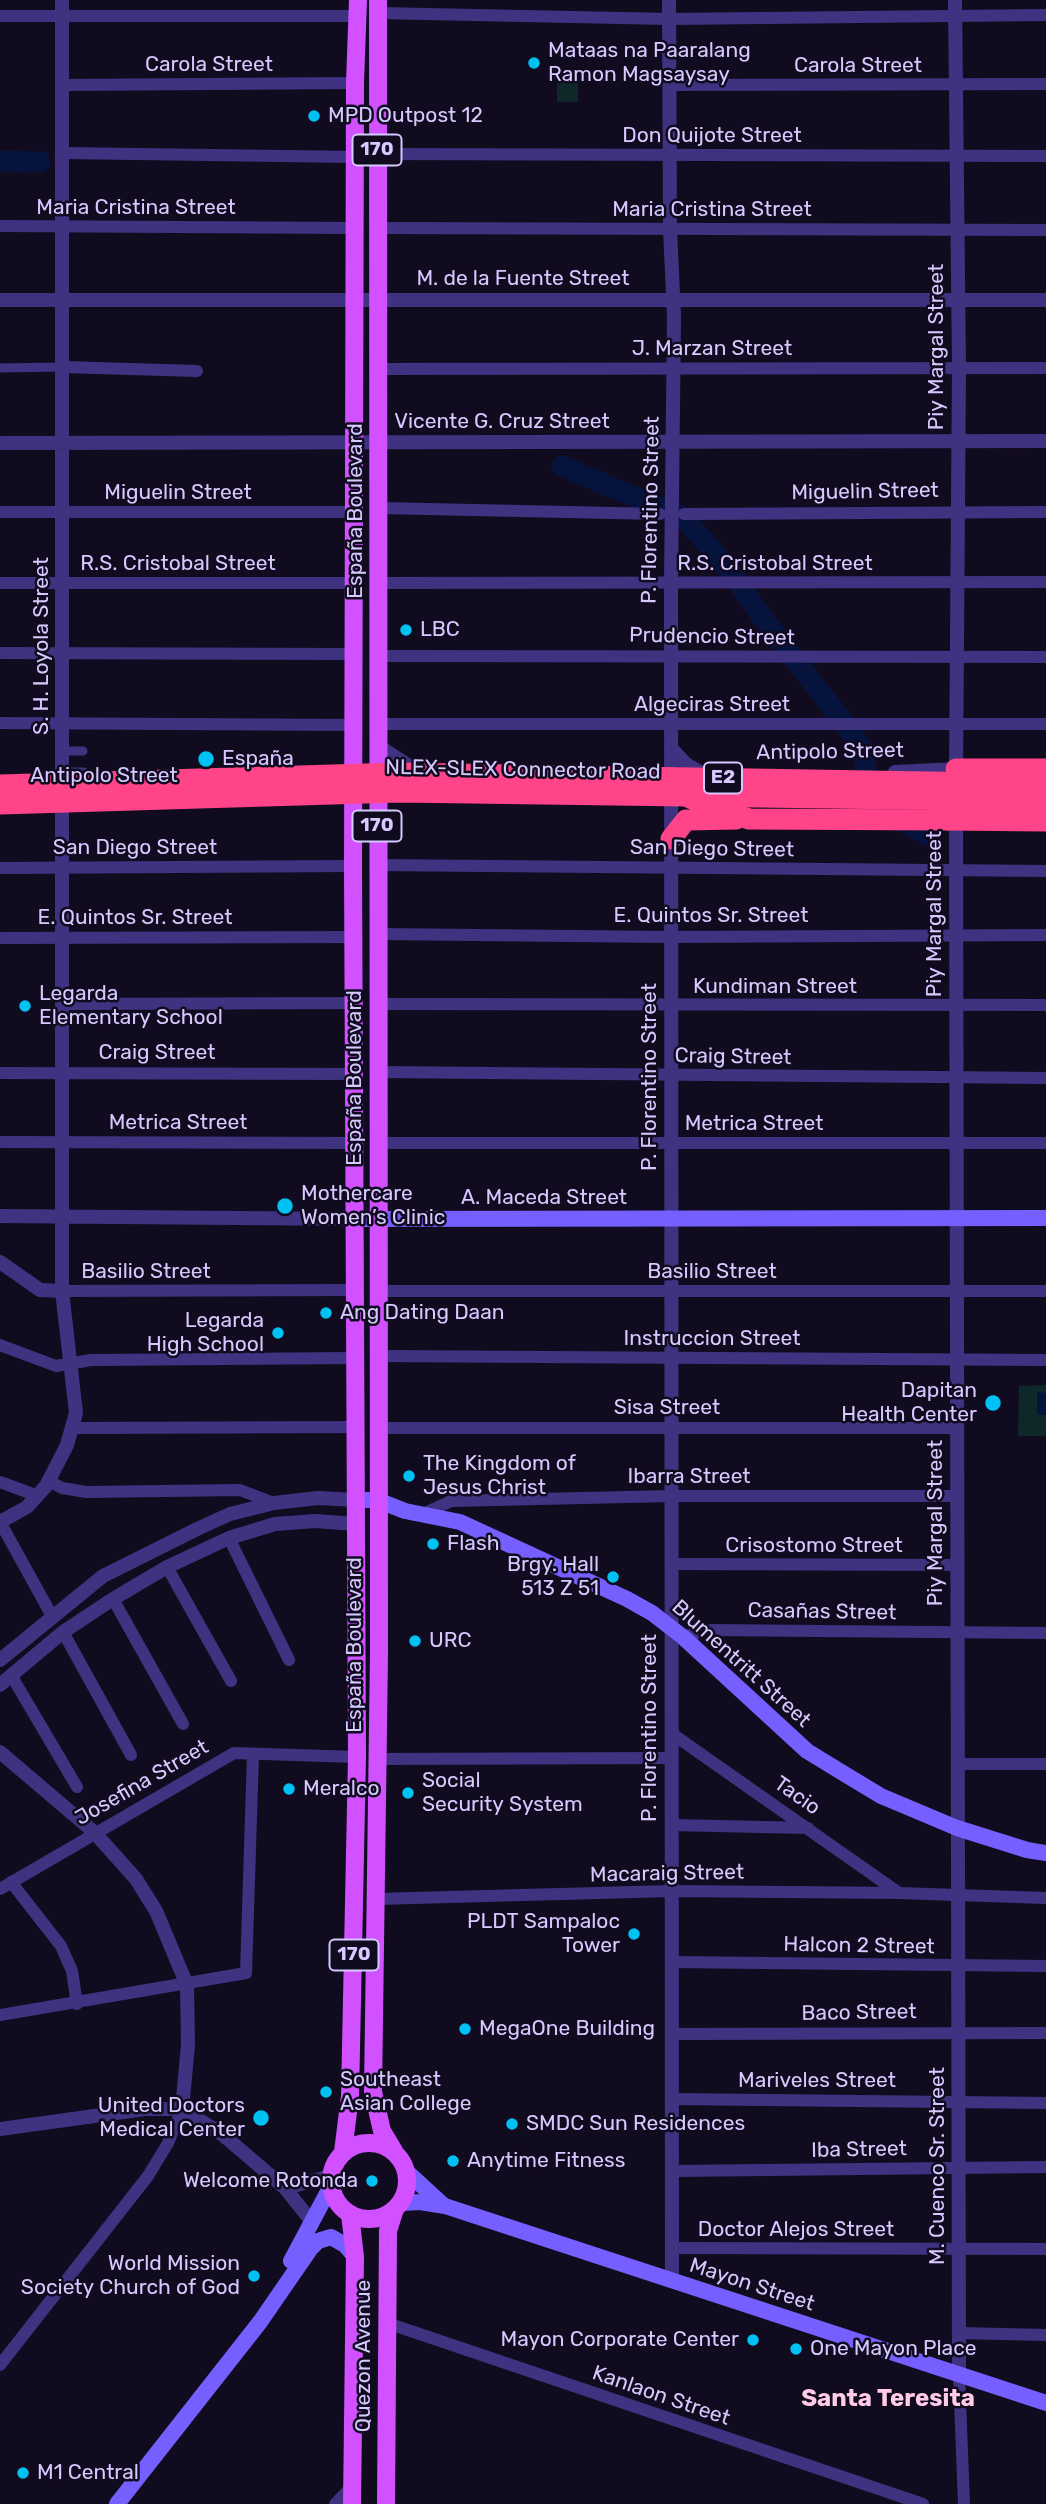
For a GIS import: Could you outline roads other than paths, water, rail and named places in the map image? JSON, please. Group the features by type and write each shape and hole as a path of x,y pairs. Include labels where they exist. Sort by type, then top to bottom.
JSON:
{"highway":[{"path":"956,769 1046,769"},
{"name":"NLEX-SLEX Connector Road","path":"0,785 399,773 1046,784"},
{"path":"671,786 750,819"},
{"name":"NLEX-SLEX Connector Road","path":"0,804 400,792 1046,801"},
{"path":"0,814 33,812 63,797"},
{"path":"671,839 685,820 1046,821"}],"main road":[{"name":"España Boulevard","path":"378,7 378,1428 373,2092 382,2131 394,2151"},
{"name":"España Boulevard","path":"343,2152 350,2096 357,1757 356,1003 353,866 355,83 358,8"},
{"name":"A. Maceda Street","path":"356,1219 1046,1218"},
{"name":"Blumentritt Street","path":"356,1500 377,1500 405,1511 460,1522 652,1613 677,1632 807,1751 881,1796 957,1828 1027,1850 1046,1853"},
{"path":"356,1524 377,1524 405,1511"},
{"path":"343,2152 369,2142 394,2151"},
{"name":"170","path":"394,2151 407,2172"},
{"name":"170","path":"331,2181 343,2152"},
{"path":"331,2181 336,2201 350,2214 378,2218 398,2206 407,2190 407,2172"},
{"name":"Mayon Street","path":"407,2172 445,2206"},
{"path":"260,2322 331,2181"},
{"name":"Mayon Street","path":"398,2206 420,2202 445,2206 1046,2403"},
{"name":"Quezon Avenue","path":"386,2504 388,2231 398,2206"},
{"name":"Quezon Avenue","path":"350,2214 355,2257 352,2504"},
{"path":"117,2504 260,2322 318,2241 331,2237 338,2239 355,2257"}],"street":[{"name":"S. H. Loyola Street","path":"0,1522 27,1507 49,1481 72,1428 76,1397 62,1291 62,0"},
{"name":"P. Florentino Street","path":"669,0 670,229 674,301 671,584 671,1564 677,1632 671,1733 672,2280"},
{"name":"Piy Margal Street","path":"955,0 959,368 956,511 957,1828"},
{"path":"378,7 669,19 1046,15"},
{"path":"0,16 358,8"},
{"name":"Carola Street","path":"62,85 355,83"},
{"name":"Carola Street","path":"670,85 1046,84"},
{"path":"63,153 356,157"},
{"name":"Don Quijote Street","path":"377,154 1046,156"},
{"name":"Maria Cristina Street","path":"0,226 356,229"},
{"name":"Maria Cristina Street","path":"377,228 1046,230"},
{"name":"M. de la Fuente Street","path":"0,300 1046,300"},
{"path":"0,368 197,371"},
{"name":"J. Marzan Street","path":"379,369 1046,368"},
{"name":"Vicente G. Cruz Street","path":"0,443 674,444 1046,441"},
{"path":"379,508 660,514"},
{"name":"Miguelin Street","path":"0,512 356,512"},
{"name":"Miguelin Street","path":"684,514 1046,512"},
{"name":"R.S. Cristobal Street","path":"379,583 1046,582"},
{"name":"R.S. Cristobal Street","path":"0,583 355,583"},
{"path":"0,653 355,654"},
{"name":"Prudencio Street","path":"377,656 1046,657"},
{"path":"0,723 354,724"},
{"name":"Algeciras Street","path":"377,724 1046,724"},
{"name":"Antipolo Street","path":"377,745 399,762 428,776 671,786"},
{"path":"956,746 972,760 992,769"},
{"path":"671,748 686,764 705,775"},
{"path":"64,751 83,751"},
{"name":"Antipolo Street","path":"0,797 377,798 671,786 705,775 851,775 956,769"},
{"path":"63,772 84,772"},
{"name":"San Diego Street","path":"377,865 1046,871"},
{"name":"San Diego Street","path":"0,868 353,866"},
{"name":"E. Quintos Sr. Street","path":"377,933 671,937 1046,935"},
{"name":"E. Quintos Sr. Street","path":"0,938 354,937"},
{"path":"64,1004 356,1003"},
{"name":"Kundiman Street","path":"378,1004 1046,1005"},
{"name":"Craig Street","path":"378,1072 1046,1078"},
{"name":"Craig Street","path":"0,1073 355,1074"},
{"name":"Metrica Street","path":"0,1142 356,1143"},
{"name":"Metrica Street","path":"378,1143 1046,1143"},
{"name":"A. Maceda Street","path":"0,1216 356,1219"},
{"path":"0,1262 40,1290 62,1291"},
{"name":"Basilio Street","path":"62,1291 355,1290"},
{"name":"Basilio Street","path":"378,1291 1046,1291"},
{"path":"0,1345 45,1363 91,1360 356,1358"},
{"name":"Instruccion Street","path":"378,1356 1046,1360"},
{"path":"72,1428 355,1427"},
{"name":"Sisa Street","path":"378,1428 957,1428"},
{"path":"49,1481 62,1488 86,1492 240,1490 274,1503"},
{"path":"0,1482 38,1496"},
{"name":"Ibarra Street","path":"425,1513 451,1501 671,1496 957,1496"},
{"name":"Blumentritt Street","path":"1,1655 103,1576 153,1549 230,1514 274,1503 318,1498 356,1500"},
{"path":"0,1685 63,1632 113,1599 167,1567 229,1538 275,1524 315,1521 356,1524"},
{"path":"0,1522 52,1616"},
{"path":"229,1538 289,1660"},
{"name":"Crisostomo Street","path":"671,1564 957,1565"},
{"path":"167,1567 231,1681"},
{"path":"113,1599 183,1724"},
{"path":"63,1632 131,1755"},
{"name":"Casañas Street","path":"677,1632 1046,1633"},
{"path":"11,1675 77,1787"},
{"name":"Tacio","path":"671,1733 899,1893"},
{"path":"0,1752 94,1832 124,1864 156,1911 187,1985 188,2045 182,2109 168,2143 148,2176 0,2365"},
{"name":"Josefina Street","path":"6,1885 234,1753 357,1757"},
{"path":"0,2015 242,1976 248,1968 253,1754"},
{"path":"377,1759 671,1758"},
{"path":"957,1764 1046,1764"},
{"path":"671,1825 808,1828"},
{"name":"M. Cuenco Sr. Street","path":"957,1828 959,2333 964,2504"},
{"path":"6,1885 61,1946 72,1971 77,2004"},
{"name":"Macaraig Street","path":"376,1899 671,1891 899,1893 1046,1898"},
{"name":"Halcon 2 Street","path":"671,1962 1046,1966"},
{"name":"Baco Street","path":"672,2034 958,2031 1046,2033"},
{"name":"Mariveles Street","path":"671,2099 1046,2103"},
{"path":"0,2129 145,2109 182,2109 223,2135 285,2188 312,2222"},
{"name":"Iba Street","path":"672,2171 1046,2167"},
{"path":"285,2188 331,2181"},
{"name":"Doctor Alejos Street","path":"672,2248 1046,2249"},
{"name":"Kanlaon Street","path":"387,2323 923,2504"},
{"path":"959,2333 1046,2335"},
{"path":"335,2504 352,2486"}],"water":[{"path":"1037,1392 1046,1393 1046,1415 1037,1415"}],"waterway":[{"path":"0,161 40,162"},
{"path":"562,466 684,518 732,573 762,617 854,736 863,750 870,795 877,807 931,837"}],"place":[{"name":"Mataas na Paaralang Ramon Magsaysay","path":"534,63"},
{"name":"MPD Outpost 12","path":"314,116"},
{"name":"LBC","path":"406,630"},
{"name":"España","path":"206,759"},
{"name":"Legarda Elementary School","path":"25,1006"},
{"name":"Mothercare Women’s Clinic","path":"285,1206"},
{"name":"Ang Dating Daan","path":"326,1313"},
{"name":"Legarda High School","path":"278,1333"},
{"name":"Dapitan Health Center","path":"993,1403"},
{"name":"The Kingdom of Jesus Christ","path":"409,1476"},
{"name":"Flash","path":"433,1544"},
{"name":"Brgy. Hall 513 Z 51","path":"613,1577"},
{"name":"URC","path":"415,1641"},
{"name":"Meralco","path":"289,1789"},
{"name":"Social Security System","path":"408,1793"},
{"name":"PLDT Sampaloc Tower","path":"634,1934"},
{"name":"MegaOne Building","path":"465,2029"},
{"name":"Southeast Asian College","path":"326,2092"},
{"name":"United Doctors Medical Center","path":"261,2118"},
{"name":"SMDC Sun Residences","path":"512,2124"},
{"name":"Anytime Fitness","path":"453,2161"},
{"name":"Welcome Rotonda","path":"372,2181"},
{"name":"World Mission Society Church of God","path":"254,2276"},
{"name":"Mayon Corporate Center","path":"753,2340"},
{"name":"One Mayon Place","path":"796,2349"},
{"name":"M1 Central","path":"23,2473"}],"district":[{"name":"Santa Teresita","path":"888,2399"}]}
